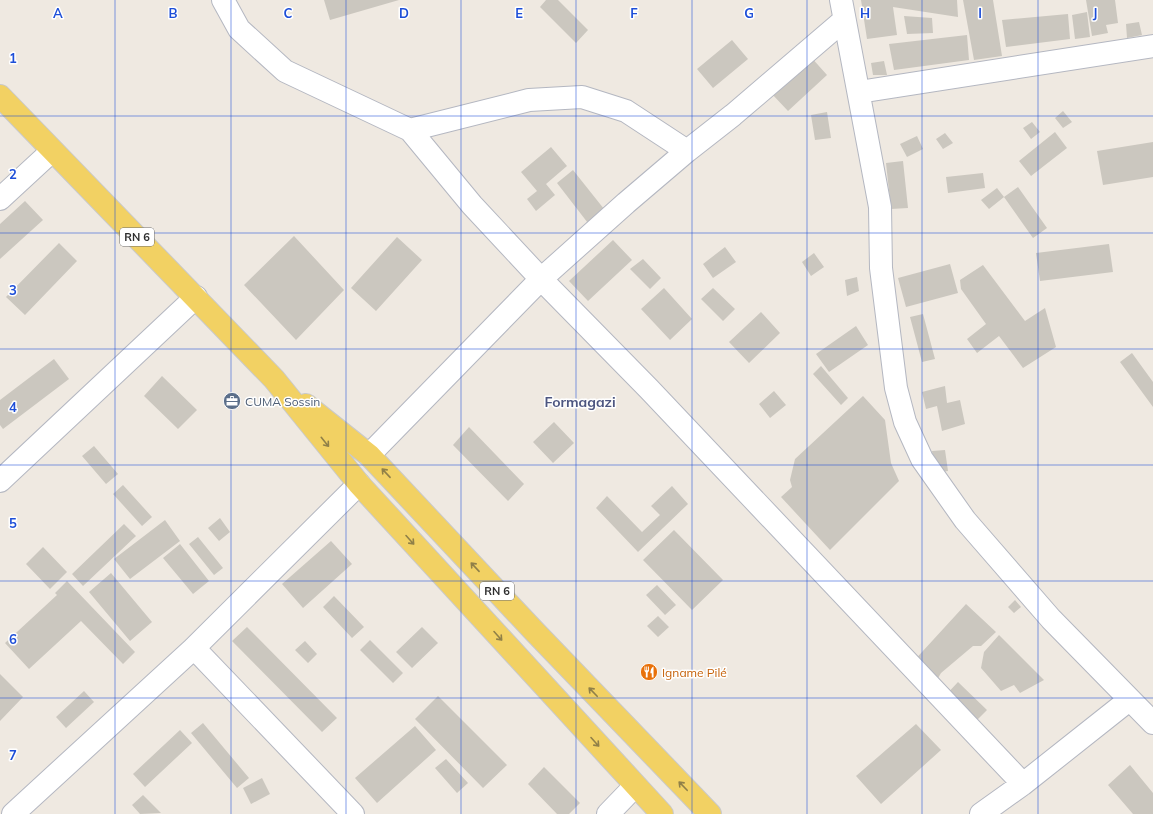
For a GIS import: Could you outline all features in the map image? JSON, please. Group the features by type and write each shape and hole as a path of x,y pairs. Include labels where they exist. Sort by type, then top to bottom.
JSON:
{"main road":[{"name":"RN 6","path":"0,96 274,379 359,484 662,814"},
{"name":"RN 6","path":"274,379 369,455 535,632 710,814"}],"street":[{"path":"223,0 239,29 285,71 410,130 472,205 541,279 649,388 1023,784"},
{"path":"842,10 880,206 881,268 896,388 905,422 922,459 965,520 1051,619 1153,723"},
{"path":"369,455 541,279 687,151 733,115 842,10"},
{"path":"859,92 1153,46"},
{"path":"410,130 529,100 582,97 626,111 687,151"},
{"path":"0,199 52,151"},
{"path":"0,481 196,297"},
{"path":"13,814 194,648 359,484"},
{"path":"194,648 353,814"},
{"path":"981,814 1023,784 1129,700"},
{"path":"608,814 635,786"}],"building":[{"path":"324,0 399,0 330,20"},
{"path":"546,0 558,0 588,30 576,43 540,7"},
{"path":"861,0 957,0 958,17 893,7 897,35 867,39"},
{"path":"963,0 993,0 1002,56 974,60"},
{"path":"1086,0 1115,0 1118,23 1106,25 1108,33 1092,36"},
{"path":"1087,12 1090,37 1075,39 1072,15"},
{"path":"1068,14 1070,39 1006,47 1002,20"},
{"path":"904,16 932,18 933,33 907,34"},
{"path":"1139,22 1142,35 1127,38 1126,24"},
{"path":"967,35 969,60 894,70 889,44"},
{"path":"732,40 748,59 713,88 697,69"},
{"path":"810,56 827,75 788,111 771,93"},
{"path":"884,61 887,75 873,75 871,63"},
{"path":"1063,111 1072,122 1063,128 1055,118"},
{"path":"827,112 831,138 815,140 811,115"},
{"path":"1032,122 1040,132 1031,139 1023,128"},
{"path":"1055,132 1067,148 1031,176 1019,161"},
{"path":"945,133 953,143 943,149 936,139"},
{"path":"917,136 923,149 907,157 900,144"},
{"path":"1153,142 1153,177 1103,185 1097,151"},
{"path":"551,147 567,166 546,184 555,195 536,211 527,199 537,191 521,172"},
{"path":"903,161 908,208 891,209 886,163"},
{"path":"573,170 608,214 591,227 557,183"},
{"path":"983,173 985,188 948,193 946,177"},
{"path":"1018,187 1047,228 1033,238 1004,197"},
{"path":"997,188 1004,197 989,209 981,200"},
{"path":"25,201 43,220 0,259 0,224"},
{"path":"294,236 344,290 296,340 244,285"},
{"path":"397,237 422,260 376,311 351,288"},
{"path":"613,240 632,260 588,301 569,281"},
{"path":"59,243 77,261 25,315 6,297"},
{"path":"1109,244 1113,272 1040,281 1036,253"},
{"path":"725,247 736,262 713,278 703,264"},
{"path":"814,253 824,267 811,276 802,262"},
{"path":"643,259 661,278 650,289 630,269"},
{"path":"950,264 958,293 906,307 898,278"},
{"path":"983,265 1025,321 1045,308 1056,347 1023,368 999,336 977,353 967,339 986,324 961,289 960,280"},
{"path":"857,277 859,291 847,296 845,280"},
{"path":"664,288 692,319 670,340 641,309"},
{"path":"713,288 735,309 723,321 701,299"},
{"path":"761,312 780,333 749,363 729,342"},
{"path":"923,314 935,359 922,362 910,317"},
{"path":"856,326 868,345 829,372 816,354"},
{"path":"1132,353 1153,382 1153,407 1120,362"},
{"path":"54,359 69,379 3,429 0,425 0,400"},
{"path":"821,366 848,398 841,405 813,374"},
{"path":"162,376 197,410 178,429 144,396"},
{"path":"945,386 947,403 960,400 965,424 942,431 937,406 926,409 922,392"},
{"path":"774,391 786,405 770,418 759,404"},
{"path":"863,396 885,420 891,463 899,481 830,550 781,497 792,487 790,480 795,459"},
{"path":"554,422 574,443 553,463 533,442"},
{"path":"469,427 524,484 508,501 453,445"},
{"path":"94,446 118,474 106,484 82,456"},
{"path":"945,450 948,471 935,473 932,451"},
{"path":"123,485 152,517 142,526 113,494"},
{"path":"672,486 688,504 638,552 596,508 607,496 642,532 660,515 651,506"},
{"path":"220,518 230,532 219,541 208,528"},
{"path":"165,520 180,541 130,579 114,559"},
{"path":"124,524 136,536 83,586 72,574"},
{"path":"674,530 723,580 692,610 643,560"},
{"path":"198,537 223,568 214,575 189,544"},
{"path":"331,541 352,564 303,608 282,584"},
{"path":"180,544 209,581 193,594 163,558"},
{"path":"43,547 67,572 50,589 26,564"},
{"path":"111,573 152,622 130,641 89,592"},
{"path":"67,581 135,652 123,664 81,621 29,669 5,643 57,595 55,593"},
{"path":"657,585 676,605 665,615 646,595"},
{"path":"334,596 364,627 352,638 323,607"},
{"path":"1015,600 1021,607 1014,613 1008,607"},
{"path":"966,604 996,632 981,646 973,646 941,673 934,685 911,664"},
{"path":"658,616 669,627 658,637 647,626"},
{"path":"247,627 337,718 322,732 232,641"},
{"path":"422,627 438,643 412,668 396,652"},
{"path":"999,635 1044,680 1020,693 1014,685 1001,691 981,668 984,652"},
{"path":"370,640 403,673 393,683 360,650"},
{"path":"305,641 317,654 308,663 295,650"},
{"path":"0,674 23,697 0,721"},
{"path":"958,682 987,710 972,725 944,697"},
{"path":"84,691 94,702 66,728 56,717"},
{"path":"438,696 507,765 483,788 415,719"},
{"path":"203,723 249,778 237,788 191,733"},
{"path":"916,724 941,750 881,804 856,776"},
{"path":"415,726 436,750 377,803 355,778"},
{"path":"180,730 192,743 145,787 133,774"},
{"path":"446,759 468,783 457,793 435,768"},
{"path":"1130,765 1153,793 1153,814 1133,814 1108,785"},
{"path":"544,767 580,803 569,814 557,814 528,784"},
{"path":"262,778 270,794 251,804 243,788"},
{"path":"143,795 161,813 140,814 132,805"}],"place":[{"name":"CUMA Sossin","path":"232,401"},
{"name":"Igname Pilé","path":"649,672"}],"district":[{"name":"Formagazi","path":"580,402"}]}
